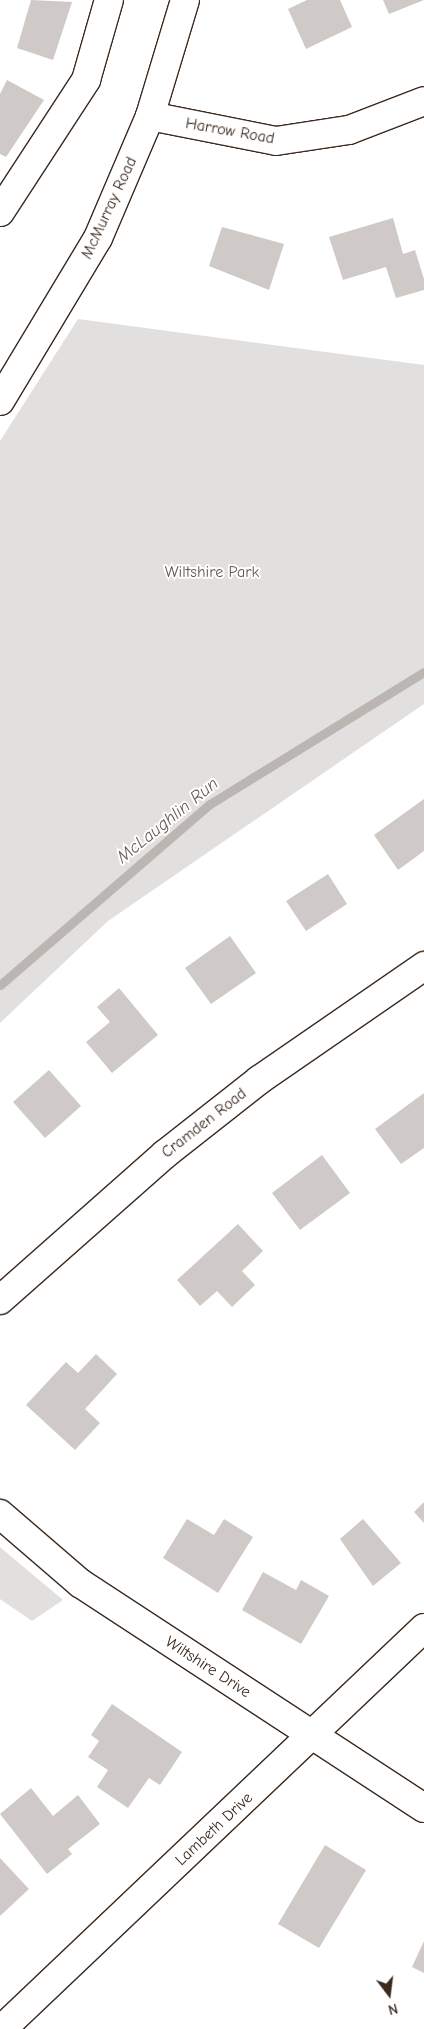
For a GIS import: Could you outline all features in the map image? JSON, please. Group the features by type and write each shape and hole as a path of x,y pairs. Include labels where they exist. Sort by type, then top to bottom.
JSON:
{"street":[{"path":"0,212 86,80 109,0"},
{"name":"McMurray Road","path":"0,402 98,238 150,116 185,0"},
{"name":"Harrow Road","path":"150,116 276,141 349,130 424,101"},
{"name":"Cramden Road","path":"0,1300 165,1154 259,1080 424,966"},
{"name":"Wiltshire Drive","path":"0,1514 80,1583 424,1808"},
{"name":"Lambeth Drive","path":"2,2029 313,1736 424,1628"}],"green space":[{"name":"Wiltshire Park","path":"78,319 424,365 424,704 108,921 0,1023 0,441"},
{"path":"0,1547 63,1600 32,1621 0,1599"}],"building":[{"path":"31,0 72,2 53,60 17,48"},
{"path":"307,0 340,0 352,27 306,49 288,9"},
{"path":"383,0 424,0 389,14"},
{"path":"7,80 44,100 6,157 0,154 0,94"},
{"path":"393,218 403,254 415,250 424,279 424,290 396,298 386,267 343,280 329,237"},
{"path":"222,227 284,244 269,290 209,266"},
{"path":"424,799 424,851 398,870 374,835"},
{"path":"328,874 347,904 306,931 286,901"},
{"path":"230,936 256,973 211,1004 185,968"},
{"path":"119,988 158,1035 112,1073 86,1042 110,1022 97,1007"},
{"path":"49,1070 81,1106 45,1138 13,1102"},
{"path":"424,1093 424,1148 401,1164 375,1129"},
{"path":"322,1155 350,1193 300,1230 272,1193"},
{"path":"238,1224 263,1251 242,1271 255,1285 232,1307 217,1291 200,1306 177,1280"},
{"path":"96,1354 117,1374 85,1409 100,1423 75,1450 26,1405 66,1362 78,1373"},
{"path":"424,1502 424,1523 414,1512"},
{"path":"187,1519 214,1535 224,1519 253,1537 218,1593 163,1558"},
{"path":"363,1519 401,1563 373,1586 340,1539"},
{"path":"263,1572 296,1590 301,1580 329,1596 301,1644 242,1610"},
{"path":"112,1704 182,1752 160,1785 149,1778 128,1808 97,1787 108,1770 88,1757 99,1741 91,1735"},
{"path":"31,1788 53,1816 78,1795 100,1824 68,1849 72,1854 47,1874 0,1814"},
{"path":"325,1845 366,1870 319,1948 278,1924"},
{"path":"0,1858 29,1889 0,1916"},
{"path":"424,1941 424,1973 412,1967"}],"waterway":[{"name":"McLaughlin Run","path":"0,985 210,804 424,672"}]}
